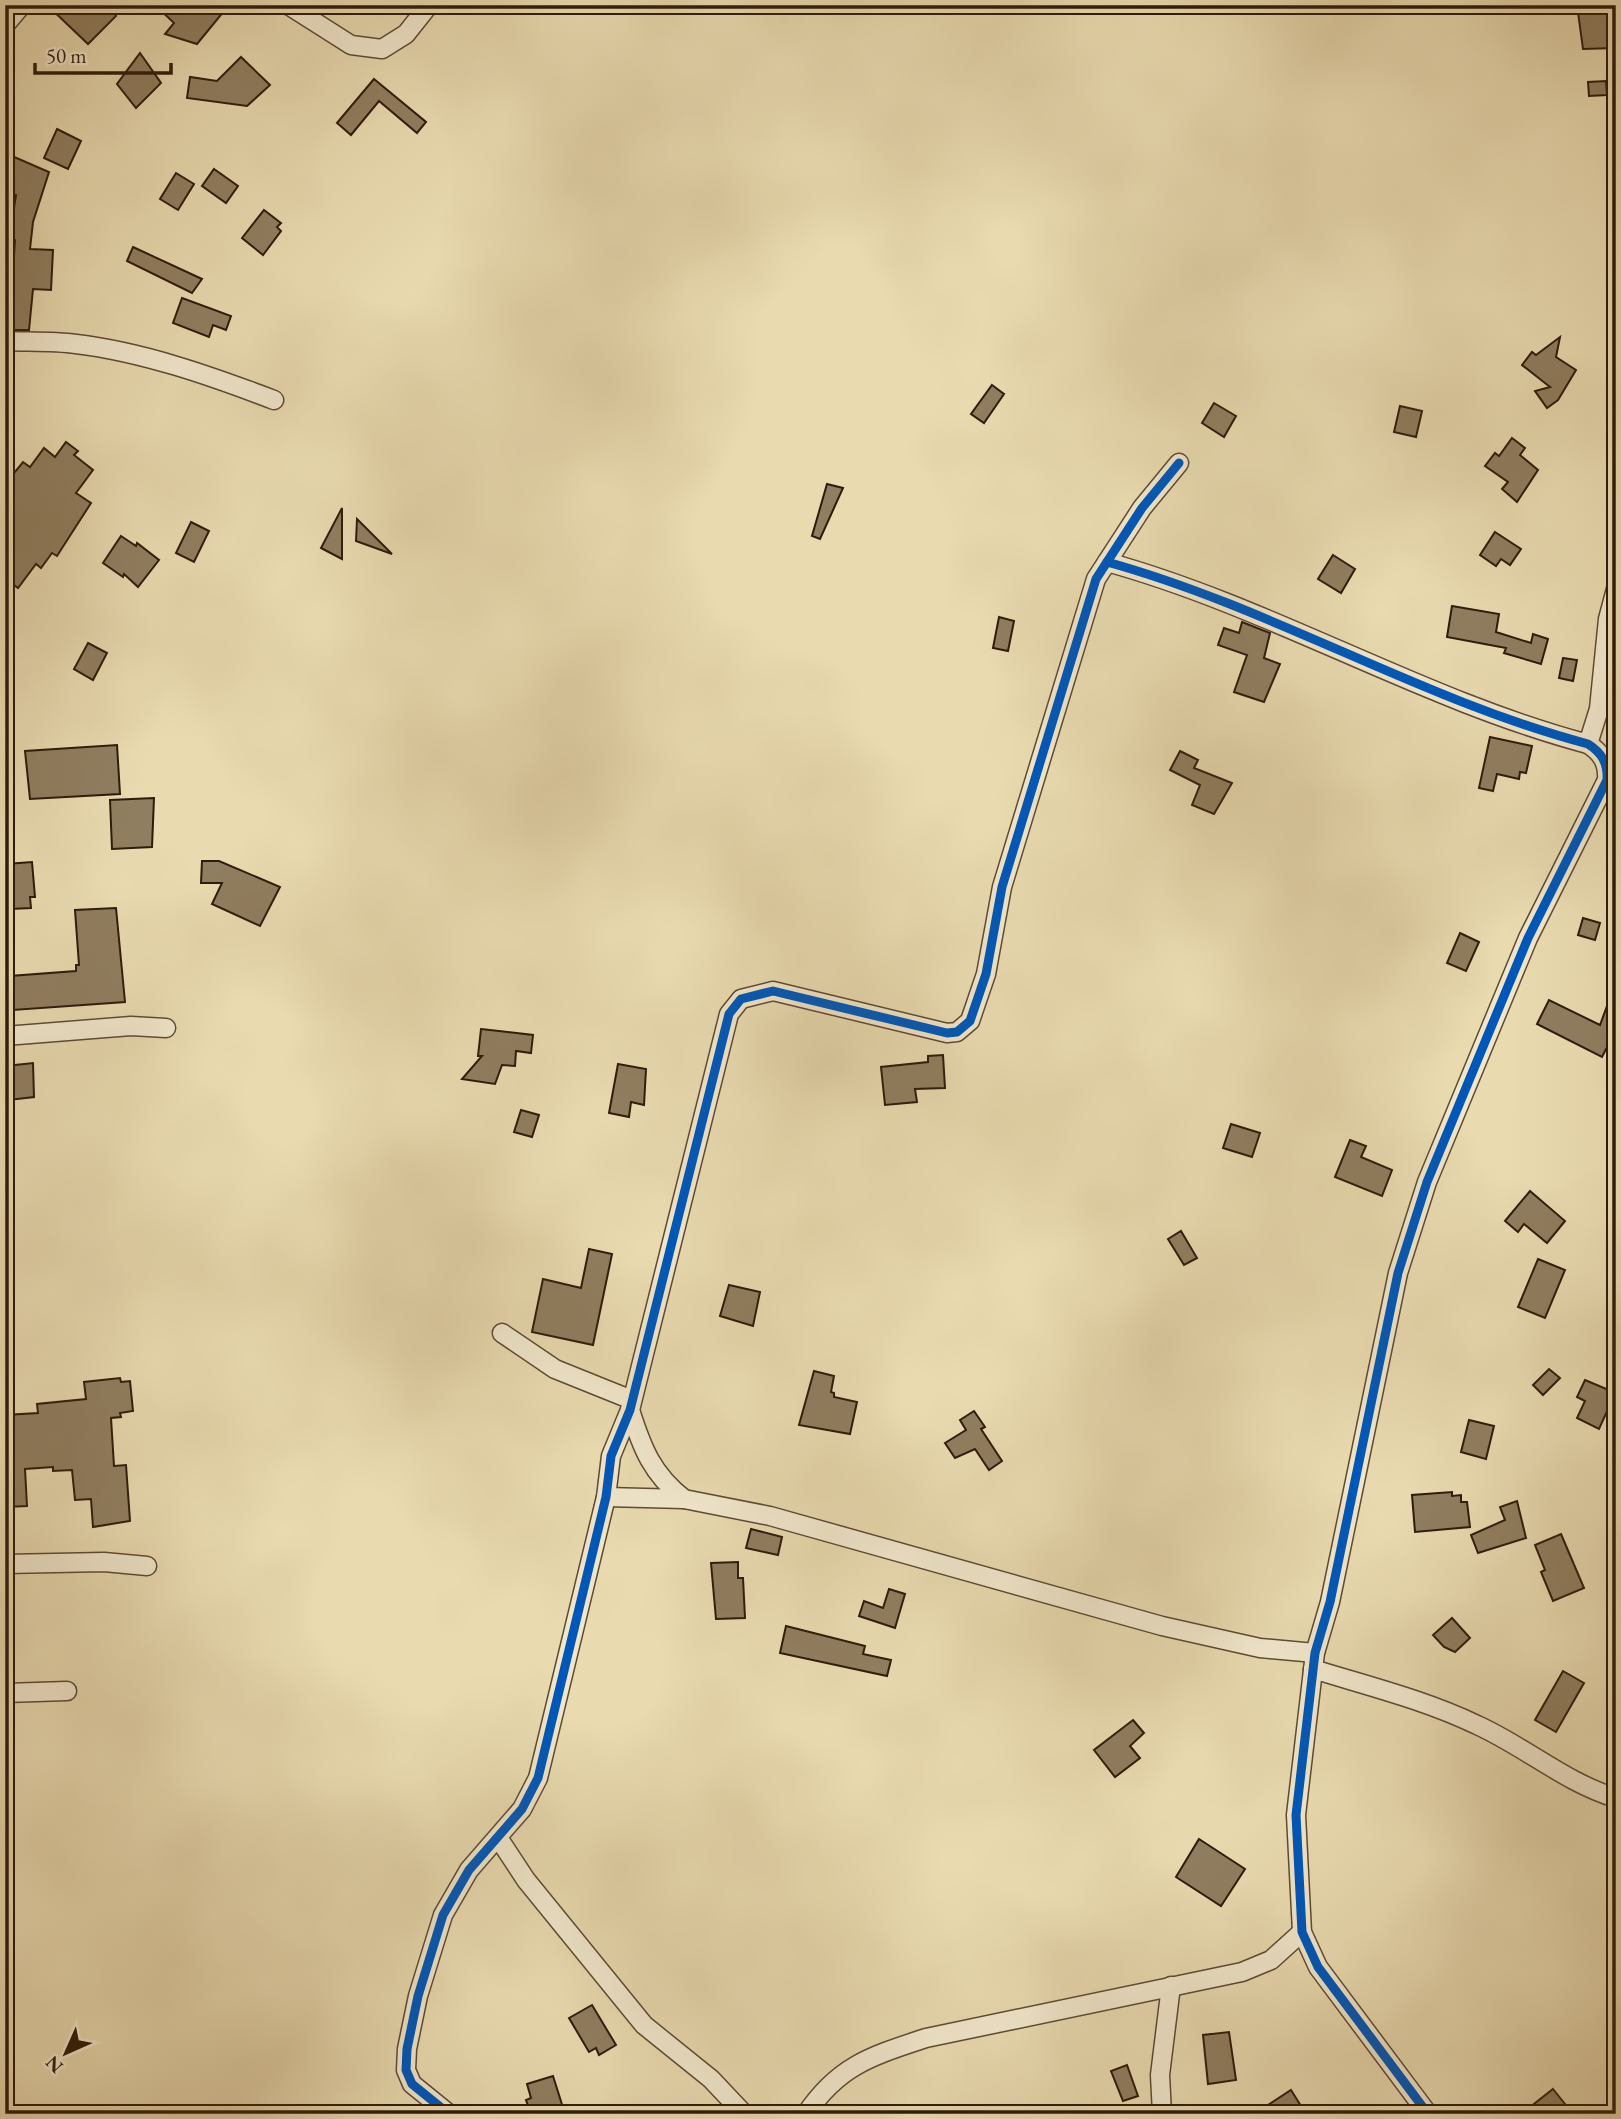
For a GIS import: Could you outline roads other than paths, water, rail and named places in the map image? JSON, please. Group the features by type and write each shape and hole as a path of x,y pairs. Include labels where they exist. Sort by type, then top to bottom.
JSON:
{"street":[{"path":"5,25 22,5"},
{"path":"288,5 351,45 382,49 405,34 429,5"},
{"path":"5,341 75,344 115,351 217,378 274,400"},
{"path":"449,2114 412,2084 406,2070 407,2049 418,1996 443,1914 469,1870 499,1839 522,1809 538,1778 606,1497 611,1455 631,1405 664,1282 720,1042 729,1014 741,999 773,991 947,1032 957,1032 970,1021 986,974 1002,887 1096,579 1142,508 1180,463"},
{"path":"1107,562 1184,585 1491,715 1588,744 1597,750 1612,768 1528,938 1427,1182 1398,1273 1330,1602 1314,1661 1296,1815 1302,1933 1318,1967 1428,2114"},
{"path":"1588,744 1599,709 1608,619 1616,589"},
{"path":"5,1036 131,1026 166,1028"},
{"path":"502,1333 555,1369 631,1405 651,1465 663,1483 684,1499"},
{"path":"606,1497 684,1499 782,1519 1162,1626 1314,1661 1479,1725 1560,1772 1616,1798"},
{"path":"5,1564 104,1562 147,1566"},
{"path":"5,1693 67,1690"},
{"path":"499,1839 526,1880 644,2025 711,2079 744,2114"},
{"path":"806,2114 818,2096 846,2069 892,2049 926,2038 1242,1972 1271,1960 1302,1933"},
{"path":"1162,2114 1160,2075 1171,1986"}]}
